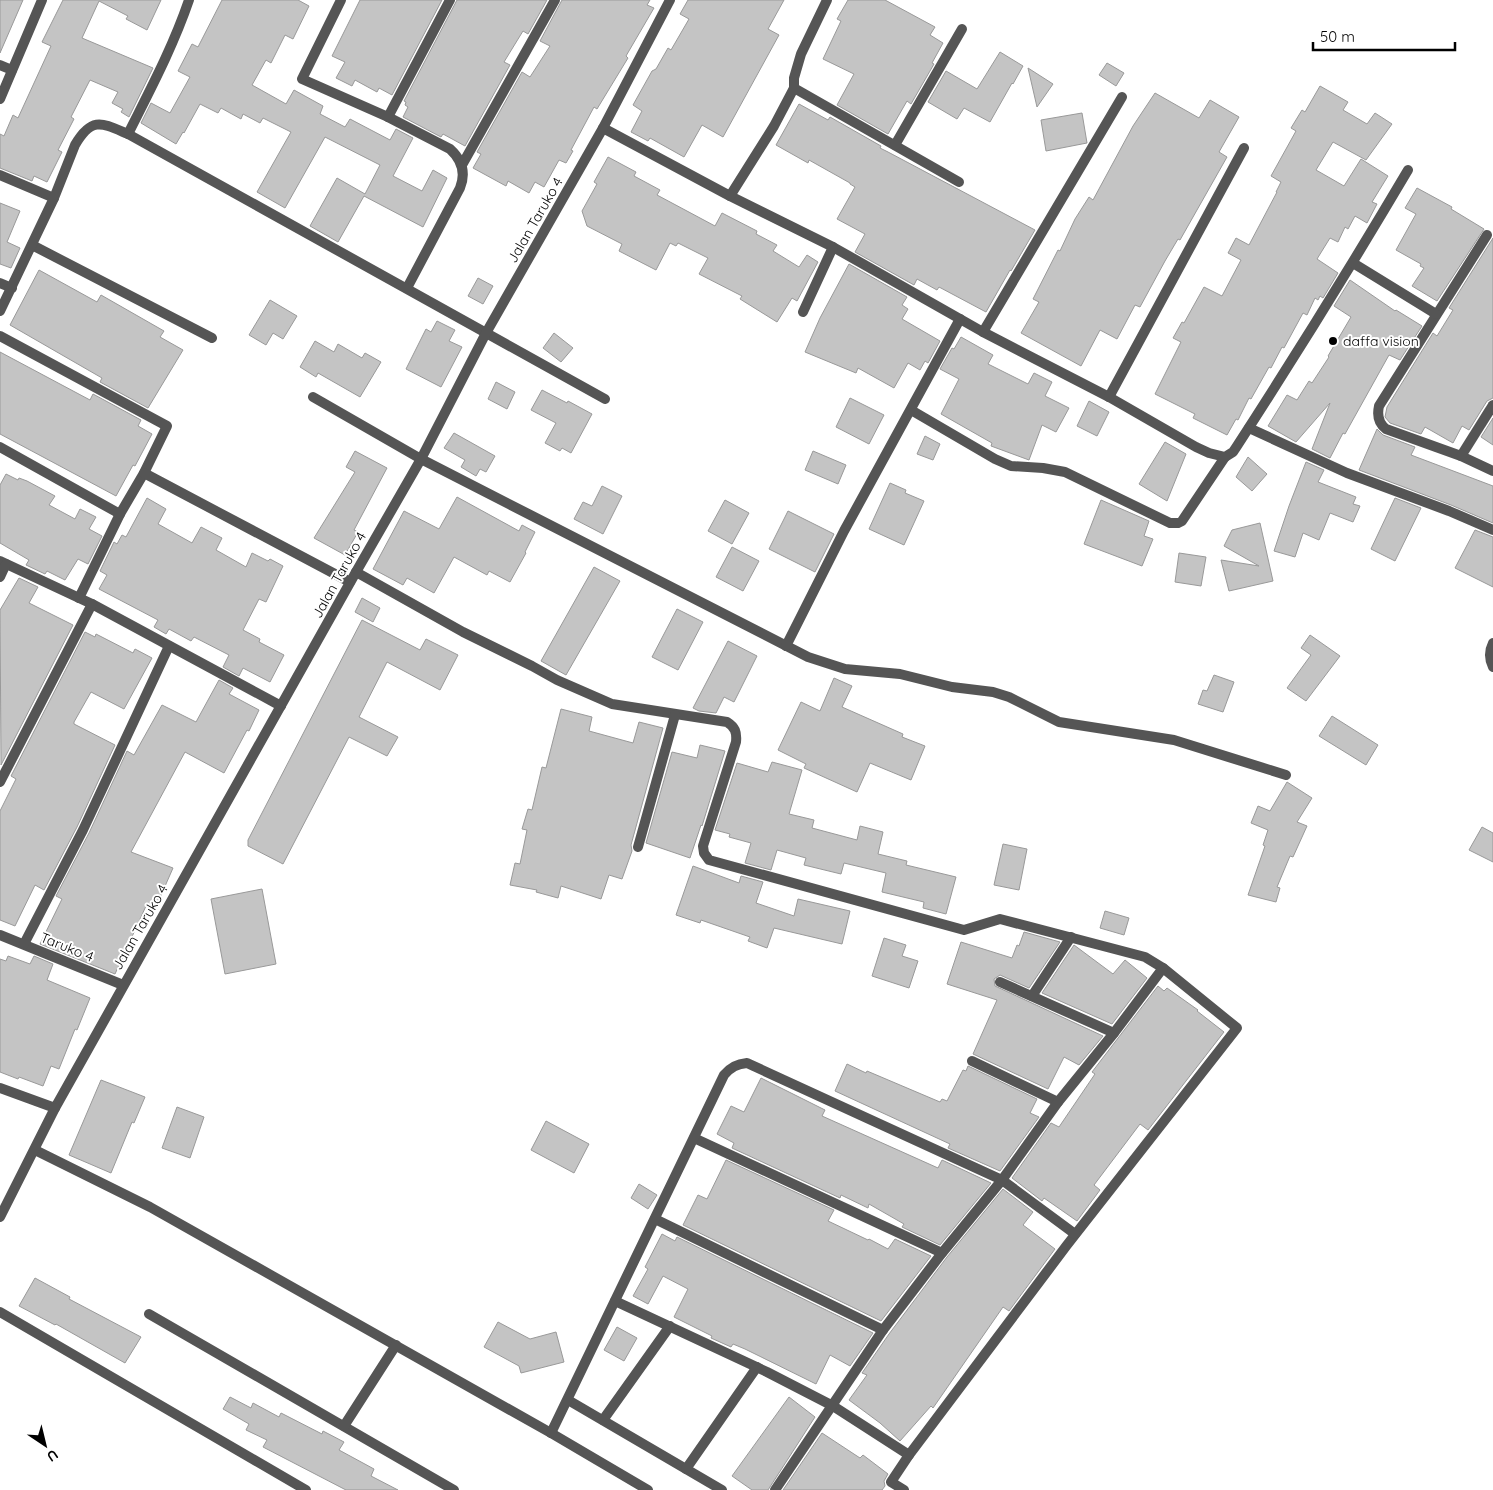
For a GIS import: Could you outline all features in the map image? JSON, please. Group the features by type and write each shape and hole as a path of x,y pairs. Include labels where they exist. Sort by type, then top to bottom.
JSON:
{"street":[{"path":"0,99 42,0"},
{"path":"128,134 181,25 189,0"},
{"path":"341,0 302,79 388,117 450,149 462,166 463,181 460,188 407,288"},
{"path":"388,117 450,0"},
{"path":"462,166 556,0"},
{"name":"Jalan Taruko 4","path":"0,1217 55,1108 421,459 486,333 603,128 670,0"},
{"path":"730,196 774,126 794,88 794,78 801,54 828,0"},
{"path":"895,145 962,29"},
{"path":"0,65 12,70"},
{"path":"794,88 959,182"},
{"path":"983,332 1122,97"},
{"path":"0,311 54,198 75,145 89,128 94,125 104,124 128,134 605,399"},
{"path":"603,128 730,196 833,247 983,332 1109,398 1196,447 1225,457"},
{"path":"1109,398 1244,148"},
{"path":"910,410 995,459 1011,466 1043,468 1065,472 1170,523 1178,523 1182,521 1225,457 1233,452 1249,428 1353,263 1408,170"},
{"path":"0,175 54,198"},
{"path":"1486,235 1379,406 1379,419 1386,428 1460,456 1493,471"},
{"path":"32,245 212,338"},
{"path":"803,312 833,247"},
{"path":"1353,263 1436,314"},
{"path":"0,283 12,288"},
{"path":"786,646 844,531 960,319"},
{"path":"0,336 167,426 144,473 120,514 79,598"},
{"path":"313,397 421,459 808,657 845,668 900,674 952,687 993,692 1009,697 1059,722 1174,740 1286,775"},
{"path":"1460,456 1493,405"},
{"path":"1249,428 1347,473 1449,511 1493,530"},
{"path":"0,447 120,514"},
{"path":"144,473 350,582"},
{"path":"0,577 3,562 92,604 282,706"},
{"path":"356,572 463,632 557,680 612,704 727,722 736,732 736,742 703,846 704,853 709,860 960,929 969,930 1000,919 1145,957 1163,968 1237,1028 1075,1234 908,1455 889,1486 904,1490"},
{"path":"0,782 92,604"},
{"path":"1493,643 1490,649 1490,662 1493,667"},
{"path":"24,944 83,830 169,646"},
{"path":"638,847 675,715"},
{"name":"Taruko 4","path":"0,935 123,985"},
{"path":"1032,996 1071,937"},
{"path":"775,1490 883,1330 1002,1180 1058,1102 1114,1033 1163,968"},
{"path":"1000,982 1114,1033"},
{"path":"972,1061 1058,1102"},
{"path":"551,1432 724,1075 737,1064 747,1063 1002,1180 1075,1234"},
{"path":"0,1088 55,1108"},
{"path":"694,1138 942,1254"},
{"path":"35,1150 150,1207 551,1432 648,1490"},
{"path":"654,1219 883,1330"},
{"path":"615,1301 757,1367 833,1406 908,1455"},
{"path":"0,1312 306,1490"},
{"path":"149,1314 454,1490"},
{"path":"603,1420 670,1326"},
{"path":"344,1426 396,1345"},
{"path":"686,1469 757,1367"},
{"path":"568,1400 722,1490"}],"building":[{"path":"0,0 23,0 0,53"},
{"path":"63,0 161,0 147,30 126,19 128,16 99,1 82,38 153,68 129,117 121,112 123,109 112,103 118,92 90,80 71,117 74,119 58,150 62,152 47,182 34,176 32,181 0,168 0,134 4,136 13,115 18,118 51,46 42,42"},
{"path":"222,0 298,0 309,6 293,39 285,35 271,63 266,60 252,85 286,104 294,90 323,106 320,114 345,127 350,119 390,140 396,129 413,138 393,176 422,191 433,170 447,178 423,227 364,196 338,242 310,226 337,178 365,194 380,165 325,137 285,208 257,192 291,132 263,118 260,123 243,114 241,119 221,108 218,113 200,104 176,144 141,123 151,103 170,113 190,77 178,71 192,44 198,47"},
{"path":"360,0 442,0 392,95 379,88 377,92 355,80 352,86 336,78 345,62 332,56"},
{"path":"457,0 547,0 528,34 523,31 504,62 510,65 465,146 443,134 441,137 403,117 408,107 404,101"},
{"path":"562,0 650,0 647,5 654,8 626,56 628,58 597,109 594,107 566,163 559,160 544,187 535,182 529,193 508,181 506,186 473,168 481,154 477,152 522,72 530,77 550,46 540,41"},
{"path":"688,0 784,0 768,29 779,35 723,137 702,125 684,157 650,138 648,141 631,132 642,111 633,105 652,71 656,69 668,48 671,50 689,19 680,14"},
{"path":"848,0 885,0 935,27 930,35 943,43 932,63 934,64 911,104 907,101 888,134 837,105 854,74 823,59 841,21 837,19"},
{"path":"1000,52 1023,66 990,122 964,108 957,119 928,102 946,71 977,89"},
{"path":"1107,63 1124,73 1116,86 1099,75"},
{"path":"1028,68 1053,84 1037,107"},
{"path":"1320,86 1348,102 1343,110 1367,124 1375,113 1392,124 1366,160 1333,142 1316,170 1344,186 1361,159 1388,176 1372,202 1377,204 1367,223 1355,216 1348,229 1345,227 1338,242 1330,238 1317,259 1338,273 1323,298 1320,296 1318,300 1315,298 1307,315 1303,313 1284,348 1282,347 1271,368 1269,367 1251,399 1249,398 1238,420 1236,419 1227,435 1193,418 1195,414 1155,394 1181,342 1173,338 1182,322 1184,323 1204,287 1222,296 1241,260 1228,253 1236,238 1249,245 1281,182 1271,176 1296,131 1291,128 1302,110 1305,112"},
{"path":"1155,93 1199,118 1210,100 1239,117 1219,152 1227,157 1140,307 1135,305 1117,339 1100,330 1081,366 1021,333 1039,302 1033,299 1058,250 1060,251 1075,219 1089,197 1093,200 1133,126"},
{"path":"799,104 828,120 830,117 881,146 880,148 1035,230 986,312 939,287 937,290 917,279 914,285 855,252 865,234 837,219 855,187 809,160 808,163 776,145"},
{"path":"1082,113 1087,143 1046,151 1041,120"},
{"path":"608,157 636,172 634,176 660,190 657,195 715,226 722,213 757,231 756,234 777,245 773,251 799,267 807,255 818,262 797,301 792,298 777,322 740,299 742,296 699,274 708,258 678,243 676,246 670,243 656,270 619,251 622,244 587,226 582,211 597,184 594,182"},
{"path":"1417,188 1452,207 1451,209 1484,229 1437,301 1412,286 1424,268 1420,266 1421,264 1396,250 1416,214 1405,208"},
{"path":"0,203 20,211 7,242 20,248 11,268 0,264"},
{"path":"1493,238 1493,398 1487,401 1469,430 1462,426 1453,443 1425,427 1421,434 1390,423 1385,417 1387,407 1433,333 1437,336 1453,310 1449,308"},
{"path":"849,264 907,297 902,305 908,309 902,319 940,341 928,363 925,361 920,370 908,363 894,388 858,368 856,373 805,352 820,318"},
{"path":"39,270 97,302 101,295 164,331 160,337 183,350 148,408 100,382 102,378 10,325"},
{"path":"478,278 493,286 483,304 468,296"},
{"path":"1350,280 1395,311 1422,326 1400,360 1389,355 1330,458 1312,449 1330,403 1296,442 1268,426 1287,395 1297,400 1309,381 1312,383 1329,357 1351,317 1334,306"},
{"path":"270,300 297,316 283,339 273,333 266,345 249,335"},
{"path":"437,321 455,330 449,341 462,347 441,387 406,369 426,329 431,332"},
{"path":"554,333 573,348 561,362 543,348"},
{"path":"961,337 993,355 988,364 1028,384 1034,373 1052,382 1045,396 1069,408 1056,432 1042,425 1029,460 991,446 992,443 941,414 959,379 940,369"},
{"path":"315,341 334,352 338,344 362,358 365,353 381,362 360,397 318,373 316,377 300,367"},
{"path":"0,352 90,400 93,394 141,420 138,426 152,434 116,496 0,434"},
{"path":"496,382 515,392 507,409 488,399"},
{"path":"542,390 592,414 571,453 562,448 560,451 545,443 556,423 531,410"},
{"path":"850,398 884,415 869,444 836,427"},
{"path":"1089,401 1109,412 1097,436 1077,426"},
{"path":"1493,418 1493,445 1481,437"},
{"path":"1377,429 1383,435 1415,447 1411,455 1493,486 1493,523 1359,470"},
{"path":"454,433 495,456 486,472 480,469 476,476 461,467 465,460 444,448"},
{"path":"925,436 940,444 933,460 917,454"},
{"path":"1165,442 1186,454 1167,501 1139,484"},
{"path":"355,451 387,468 354,530 358,532 345,555 314,538 355,472 346,467"},
{"path":"813,451 846,465 838,484 805,470"},
{"path":"1248,457 1267,474 1252,491 1236,477"},
{"path":"1306,462 1324,470 1318,482 1356,497 1353,504 1360,506 1353,522 1330,513 1319,540 1303,533 1295,557 1274,551"},
{"path":"6,474 18,480 19,478 27,481 55,496 49,505 75,519 80,509 96,517 89,529 102,536 88,564 78,559 65,580 47,571 45,574 26,565 29,560 0,543 0,485"},
{"path":"890,483 906,490 905,493 924,501 904,545 869,529"},
{"path":"602,486 622,496 603,534 574,519 583,502 592,506"},
{"path":"457,497 519,531 522,525 535,532 510,582 489,571 487,575 454,557 434,593 407,578 403,585 373,569 404,511 439,529"},
{"path":"147,498 166,509 158,524 192,543 201,527 222,538 216,550 246,567 252,553 283,566 266,602 259,599 243,630 260,639 259,642 284,655 270,682 243,668 239,676 223,667 229,655 194,637 191,641 169,629 166,634 154,627 158,620 99,589 107,575 100,571 114,542 117,544 122,535 126,537"},
{"path":"1395,498 1421,508 1395,561 1371,549"},
{"path":"725,500 749,513 732,544 708,531"},
{"path":"1101,500 1149,521 1144,536 1153,539 1142,566 1084,544"},
{"path":"788,511 834,534 815,572 769,549"},
{"path":"1260,523 1273,581 1229,591 1221,560 1259,566 1224,546 1232,530"},
{"path":"1475,530 1493,537 1493,587 1455,568"},
{"path":"732,547 759,561 743,591 716,577"},
{"path":"1179,553 1206,557 1201,586 1175,582"},
{"path":"594,567 620,581 566,675 541,661"},
{"path":"19,578 38,587 29,603 73,625 1,765 0,610"},
{"path":"362,598 380,608 373,622 355,612"},
{"path":"677,609 703,622 678,670 652,657"},
{"path":"362,620 420,650 426,639 458,655 440,690 387,662 359,717 398,737 387,756 349,737 283,864 248,846 248,840"},
{"path":"85,632 95,637 96,634 133,653 135,649 152,658 124,709 91,692 74,722 74,724 115,745 77,827 44,890 35,885 15,926 0,920 0,811 16,779 11,776"},
{"path":"1310,635 1340,656 1306,701 1287,688 1311,655 1301,648"},
{"path":"728,641 757,656 734,702 724,697 716,713 699,711 693,708"},
{"path":"1214,675 1234,682 1223,712 1198,704 1203,690 1207,691"},
{"path":"834,678 852,686 842,707 903,734 902,737 925,746 911,780 870,763 857,792 804,768 806,764 778,750 801,702 820,711"},
{"path":"219,680 233,688 229,694 259,710 224,773 185,752 131,852 173,868 155,909 146,906 115,974 40,944 62,899 56,896 89,833 127,751 134,755 162,705 196,722"},
{"path":"561,709 592,717 589,731 633,743 639,722 663,728 631,845 632,851 622,879 609,875 601,899 561,886 558,898 536,892 537,890 510,885 515,863 520,864 527,830 522,829 528,809 532,810 542,767 546,768"},
{"path":"1332,716 1378,745 1366,765 1319,736"},
{"path":"700,745 725,751 690,858 646,843 672,752 697,758"},
{"path":"772,762 802,770 789,814 814,820 812,828 857,840 860,826 883,832 878,854 907,861 906,865 956,877 946,914 923,908 924,902 882,892 886,873 844,863 841,874 804,865 806,858 777,850 771,870 745,863 751,843 729,837 730,834 715,830 737,763 768,772"},
{"path":"1287,782 1312,798 1297,822 1307,826 1293,857 1290,856 1277,887 1280,888 1276,902 1248,895 1265,846 1263,845 1268,830 1251,823 1258,806 1270,811"},
{"path":"1482,827 1493,833 1493,862 1469,850"},
{"path":"1003,844 1027,849 1019,890 994,885"},
{"path":"693,866 739,883 741,876 763,882 756,903 794,916 798,899 850,911 842,944 774,928 767,948 748,941 750,937 701,920 700,923 676,915"},
{"path":"262,889 276,964 225,974 211,899"},
{"path":"1105,911 1129,918 1124,935 1100,928"},
{"path":"1024,932 1060,942 1029,988 1000,975 994,979 995,986 1103,1036 1079,1065 1064,1057 1048,1089 973,1054 997,1000 947,984 961,942 1012,958"},
{"path":"884,938 906,945 902,956 918,961 909,988 872,976"},
{"path":"1074,945 1113,974 1125,960 1147,978 1112,1024 1042,993"},
{"path":"8,956 30,964 34,956 53,964 47,980 90,998 59,1069 51,1066 43,1086 0,1072 0,959 6,961"},
{"path":"1158,986 1164,991 1167,988 1198,1010 1224,1032 1148,1130 1140,1124 1094,1185 1100,1190 1077,1221 1044,1198 1042,1201 1012,1178 1051,1123 1059,1127 1095,1074 1092,1072"},
{"path":"847,1064 940,1102 942,1099 947,1101 963,1070 966,1071 968,1066 1037,1099 1030,1113 1039,1117 1000,1171 948,1148 950,1144 835,1091"},
{"path":"761,1078 825,1110 822,1116 938,1168 942,1160 991,1183 940,1245 902,1227 904,1224 869,1204 868,1208 841,1195 840,1198 732,1148 734,1143 717,1134 731,1106 744,1112"},
{"path":"101,1080 145,1097 134,1123 132,1122 111,1173 69,1155"},
{"path":"177,1107 204,1117 190,1158 162,1148"},
{"path":"546,1121 589,1144 574,1173 531,1150"},
{"path":"726,1160 834,1210 828,1221 868,1240 888,1249 895,1239 931,1256 881,1321 683,1225 698,1195 707,1199"},
{"path":"639,1184 657,1195 648,1209 631,1198"},
{"path":"1003,1189 1033,1212 1023,1225 1055,1249 1009,1311 1003,1307 933,1408 931,1406 900,1441 849,1400 867,1375 862,1373 889,1334 947,1257"},
{"path":"662,1234 675,1241 677,1237 873,1333 850,1366 830,1355 816,1384 745,1349 733,1344 731,1347 711,1338 712,1336 674,1317 688,1289 663,1276 648,1304 633,1296 648,1269 645,1267"},
{"path":"35,1278 70,1297 69,1299 141,1337 125,1363 56,1324 19,1306"},
{"path":"498,1322 530,1339 556,1332 564,1362 521,1373 519,1366 484,1347"},
{"path":"617,1327 637,1338 624,1361 604,1350"},
{"path":"230,1397 251,1408 253,1403 279,1417 281,1413 322,1434 323,1431 344,1442 339,1450 374,1469 371,1476 398,1490 346,1490 263,1447 267,1440 246,1430 249,1424 223,1409"},
{"path":"789,1397 815,1417 768,1490 752,1490 732,1476"},
{"path":"822,1433 860,1458 863,1455 888,1474 882,1490 783,1490"}],"place":[{"name":"daffa vision","path":"1333,341"}]}
